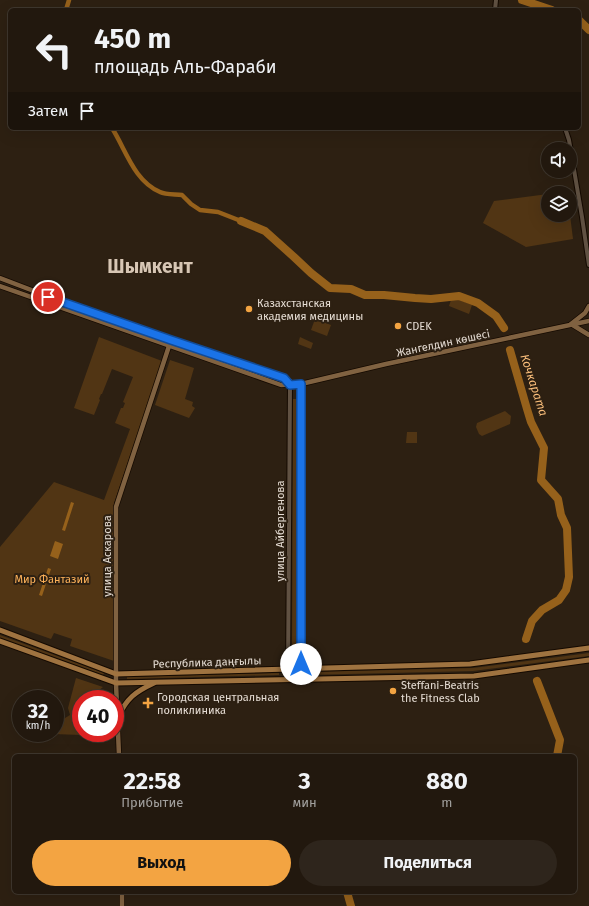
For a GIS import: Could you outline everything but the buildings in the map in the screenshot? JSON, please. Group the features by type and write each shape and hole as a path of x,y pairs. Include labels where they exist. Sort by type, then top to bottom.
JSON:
{"main road":[{"path":"0,278 76,307 284,378 290,385"},
{"name":"Жангелдин көшесі","path":"0,286 281,385 301,384 386,364 589,321"},
{"path":"589,306 585,313 571,324 589,335"},
{"name":"улица Аскарова","path":"116,690 116,507 171,340"},
{"name":"Республика даңғылы","path":"0,630 116,674 470,664 589,648"},
{"name":"Республика даңғылы","path":"0,641 116,683 288,678 474,676 589,660"},
{"path":"124,707 135,693 156,682"},
{"name":"улица Аскарова","path":"119,742 119,754"},
{"path":"122,894 122,906"}],"street":[{"path":"495,8 496,0"},
{"path":"566,130 569,140 589,265"},
{"name":"улица Айбергенова","path":"300,678 301,384"},
{"name":"улица Айбергенова","path":"288,678 290,385"}],"green space":[{"path":"541,195 541,222 571,222 573,239 526,247 483,223 494,201"},
{"path":"452,297 472,305 469,314 449,306"},
{"path":"315,319 331,325 327,336 311,330"},
{"name":"Мир Фантазий","path":"99,337 162,361 114,503 114,661 70,646 72,639 54,633 51,639 0,621 0,547 54,482 104,500 130,429 115,423 121,408 123,408 125,403 123,402 133,377 112,369 94,415 74,408"},
{"path":"300,337 313,343 311,349 298,344"},
{"path":"170,360 194,368 185,399 193,402 192,406 195,408 189,418 155,405"},
{"path":"293,399 299,399 296,660 292,661"},
{"path":"505,411 511,416 510,424 482,436 479,434 476,427 477,423"},
{"path":"407,432 417,432 417,443 406,443"},
{"path":"0,635 104,673 103,675 0,638"},
{"path":"589,653 589,656 473,671 306,675 306,672 473,668"},
{"path":"279,673 279,675 127,679 127,677"},
{"path":"76,678 103,687 99,690 73,690"},
{"path":"72,693 72,735 64,734 64,719 70,715 68,708"}],"shaded area":[{"path":"71,502 74,503 65,531 62,530"},
{"path":"55,541 63,544 58,559 50,556"},
{"path":"48,568 51,569 42,596 39,595"}],"waterway":[{"path":"67,8 69,0"},
{"path":"522,0 546,8"},
{"path":"581,22 589,30"},
{"path":"113,130 137,173 151,187 162,193 182,195 200,210 218,212 241,221"},
{"name":"Кочкарата","path":"241,221 265,231 311,273 330,288 351,289 365,295 431,299 459,296 478,303 496,316 504,328"},
{"name":"Кочкарата","path":"510,350 531,422 544,448 541,480 558,499 561,515 567,528 569,577 566,590 559,600 542,610 532,621 526,639"},
{"name":"Кочкарата","path":"537,681 560,740 557,754"},
{"name":"Кочкарата","path":"348,894 351,906"}],"place":[{"name":"Казахстанская академия медицины","path":"249,309"},
{"name":"CDEK","path":"398,326"},
{"name":"Steffani-Beatris the Fitness Clab","path":"393,691"},
{"name":"Городская центральная поликлиника","path":"148,703"}],"district":[{"name":"Шымкент","path":"150,266"}],"route":[{"path":"48,297 284,378 290,385 301,384 301,664"}]}
